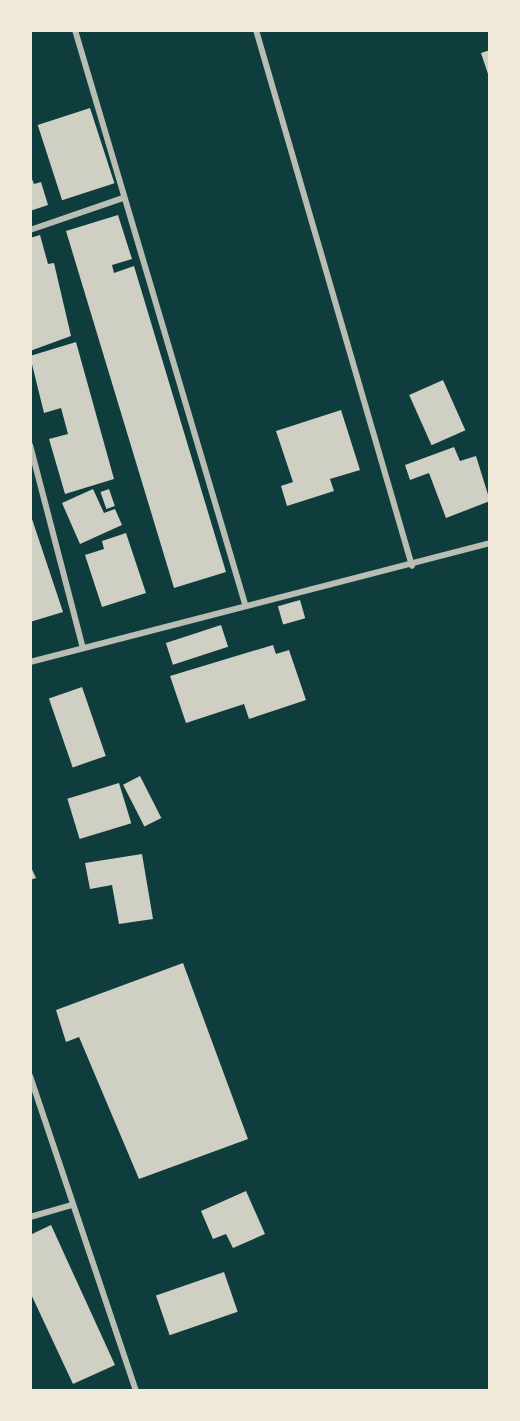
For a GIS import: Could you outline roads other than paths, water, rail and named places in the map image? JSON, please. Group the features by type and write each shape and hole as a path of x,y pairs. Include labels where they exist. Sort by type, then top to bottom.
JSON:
{"street":[{"path":"75,30 245,604"},
{"path":"256,30 412,566"},
{"path":"30,230 123,198"},
{"path":"30,445 83,648"},
{"path":"30,662 245,604 412,566 490,543"},
{"path":"30,1076 136,1391"},
{"path":"30,1217 72,1205"}]}
